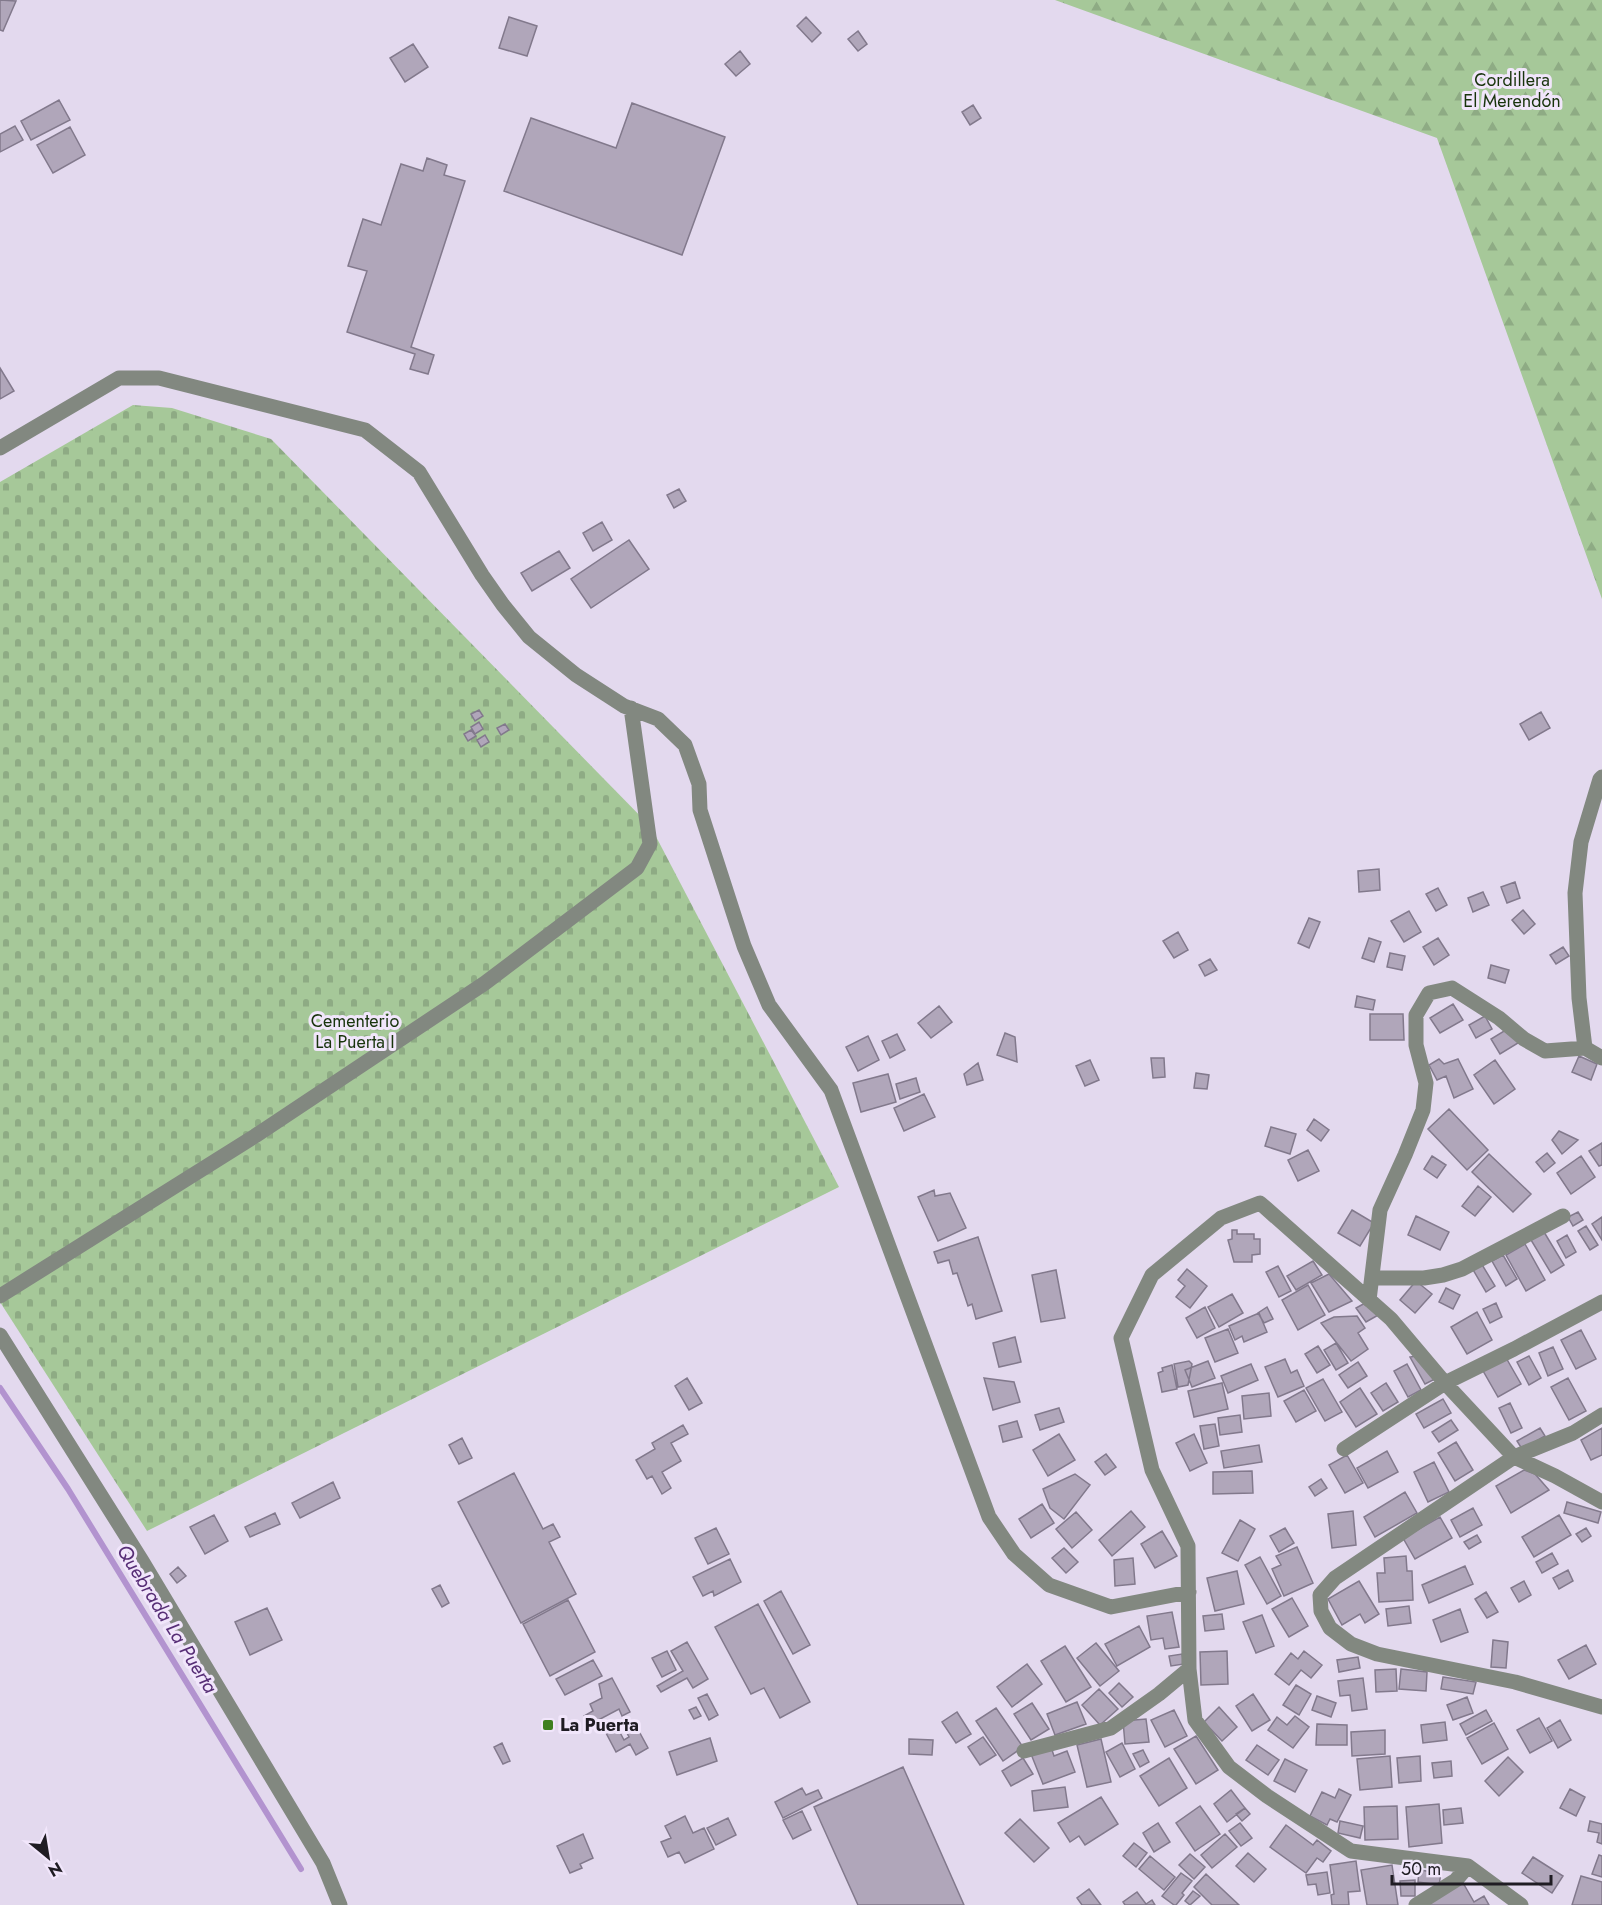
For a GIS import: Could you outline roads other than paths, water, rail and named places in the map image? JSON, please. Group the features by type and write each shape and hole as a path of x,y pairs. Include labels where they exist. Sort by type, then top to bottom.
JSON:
{"street":[{"path":"0,448 119,378 159,378 365,430 419,472 482,574 529,637 576,675 624,706 658,719 685,745 699,784 700,810 744,946 769,1005 831,1090 989,1517 1014,1554 1049,1585 1111,1607 1189,1592"},
{"path":"0,1296 255,1136 485,983 637,868 650,844 631,708"},
{"path":"1585,1048 1579,998 1575,893 1581,842 1602,777"},
{"path":"1369,1300 1380,1210 1423,1110 1426,1083 1416,1045 1416,1015 1429,993 1452,988 1499,1018 1524,1039 1545,1051 1585,1048 1602,1058"},
{"path":"1521,1905 1468,1866 1351,1851 1267,1796 1229,1767 1195,1720 1189,1669 1188,1546 1152,1470 1121,1338 1152,1275 1221,1218 1260,1203 1391,1319 1445,1383 1514,1457 1555,1476 1602,1503"},
{"path":"1372,1278 1424,1278 1462,1269 1563,1216"},
{"path":"1344,1449 1445,1383 1602,1302"},
{"path":"0,1335 142,1561 323,1863 340,1905"},
{"path":"1602,1415 1574,1433 1514,1457 1335,1578 1320,1595 1321,1611 1330,1628 1351,1644 1377,1654 1515,1682 1602,1707"},
{"path":"1024,1751 1111,1728 1159,1694 1189,1669"},
{"path":"1416,1905 1456,1880 1468,1866"}],"waterway":[{"name":"Quebrada La Puerta","path":"0,1388 68,1489 301,1869"}],"place":[{"name":"La Puerta","path":"548,1725"}],"park label":[{"name":"Cordillera El Merendón","path":"1512,90"},
{"name":"Cementerio La Puerta I","path":"355,1031"}]}
